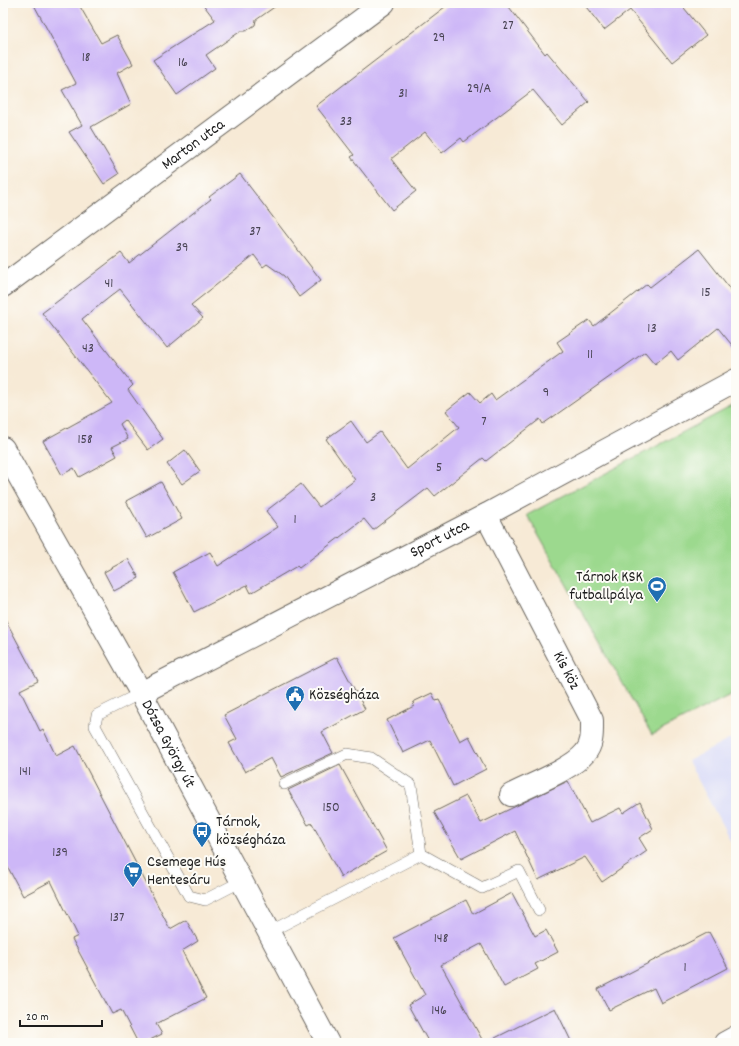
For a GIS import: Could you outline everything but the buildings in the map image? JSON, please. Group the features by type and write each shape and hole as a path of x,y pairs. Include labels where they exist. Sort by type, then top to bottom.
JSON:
{"street":[{"name":"Marton utca","path":"3,286 384,3"},
{"name":"Sport utca","path":"141,692 486,515 736,380"},
{"name":"Dózsa György út","path":"3,448 141,692 328,1043"},
{"name":"Kis köz","path":"486,515 592,720 592,739 585,753 571,764 511,795"},
{"path":"725,1043 736,1037"}],"lane":[{"path":"141,692 97,716 95,726 189,896 205,900 242,881"},
{"path":"284,784 347,754 371,758 411,785 421,854"},
{"path":"421,854 482,888 519,871 539,910"},
{"path":"269,932 421,854"}],"shaded area":[{"path":"736,736 736,851 688,761"}],"green space":[{"name":"Tárnok KSK futballpálya","path":"736,404 736,692 652,735 527,515"}],"place":[{"name":"Tárnok KSK futballpálya","path":"657,603"},
{"name":"Községháza","path":"295,712"},
{"name":"Tárnok, községháza","path":"202,848"},
{"name":"Csemege Hús Hentesáru","path":"133,888"}]}
